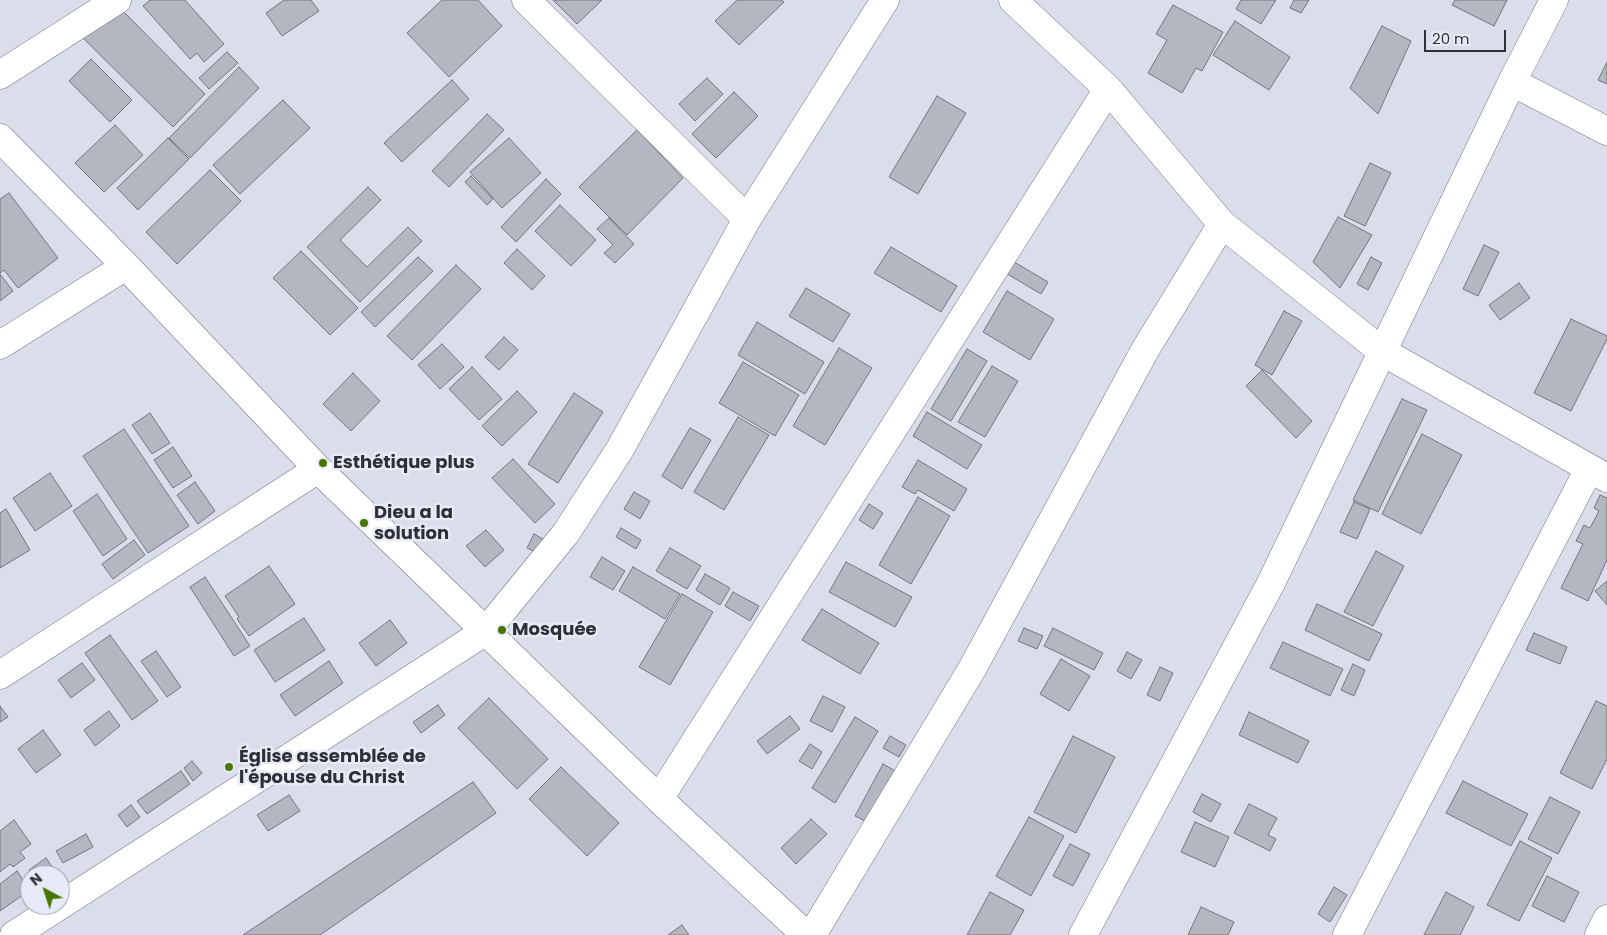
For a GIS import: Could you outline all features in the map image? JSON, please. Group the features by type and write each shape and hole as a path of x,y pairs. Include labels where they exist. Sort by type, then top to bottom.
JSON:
{"street":[{"path":"0,75 117,0"},
{"path":"526,0 747,219"},
{"path":"14,935 486,630 566,533 615,456 747,219 885,0"},
{"path":"1013,0 1108,89 1222,224 1383,352 1598,474 1347,935"},
{"path":"1083,935 1271,583 1512,82 1554,0"},
{"path":"1512,82 1607,131"},
{"path":"658,799 1108,89"},
{"path":"0,138 126,266 318,469 658,799 806,935"},
{"path":"812,935 972,669 1145,350 1222,224"},
{"path":"0,345 126,266"},
{"path":"0,675 318,469"},
{"path":"1599,935 1607,919"}],"building":[{"path":"150,0 185,0 224,44 204,62 197,53 190,59 143,6"},
{"path":"284,0 311,0 319,11 282,36 266,13"},
{"path":"442,0 478,0 502,26 449,77 407,33"},
{"path":"553,0 602,0 577,24"},
{"path":"737,0 781,0 784,2 739,45 715,21"},
{"path":"1241,0 1276,0 1261,24 1236,9"},
{"path":"1294,0 1309,0 1301,13 1290,8"},
{"path":"1455,0 1507,0 1494,26 1452,5"},
{"path":"1173,5 1223,32 1202,71 1196,68 1182,93 1148,73 1167,40 1156,34"},
{"path":"120,8 205,94 173,127 80,35"},
{"path":"1235,21 1290,57 1269,90 1213,55"},
{"path":"1382,26 1411,41 1378,114 1350,88"},
{"path":"227,52 238,63 209,89 199,78"},
{"path":"91,59 132,100 110,122 69,81"},
{"path":"1607,62 1607,84 1598,80"},
{"path":"239,67 259,88 190,158 169,138"},
{"path":"707,78 723,94 695,121 679,104"},
{"path":"452,80 469,99 402,162 384,143"},
{"path":"734,92 758,116 716,158 692,134"},
{"path":"937,96 966,113 918,194 889,177"},
{"path":"283,100 310,128 240,194 213,165"},
{"path":"487,114 504,130 449,187 432,171"},
{"path":"115,125 143,155 104,192 75,163"},
{"path":"637,130 683,178 627,235 579,187"},
{"path":"168,138 189,159 138,210 117,188"},
{"path":"509,138 541,173 502,208 470,172"},
{"path":"1370,163 1391,173 1365,226 1344,216"},
{"path":"210,170 241,201 177,264 146,232"},
{"path":"471,176 493,199 487,205 465,182"},
{"path":"546,179 561,194 516,242 501,227"},
{"path":"368,187 381,200 340,240 367,267 408,227 422,241 360,302 307,247"},
{"path":"9,193 58,258 18,288 4,270 0,273 0,199"},
{"path":"560,205 596,240 571,266 535,231"},
{"path":"1338,217 1372,235 1340,288 1313,262"},
{"path":"609,218 634,244 615,263 604,253 613,245 597,229"},
{"path":"1484,245 1499,252 1478,296 1463,289"},
{"path":"891,247 957,286 941,312 874,273"},
{"path":"517,249 545,276 532,290 504,263"},
{"path":"301,251 358,308 330,335 273,278"},
{"path":"418,257 433,271 375,327 361,312"},
{"path":"1371,257 1382,263 1368,290 1357,284"},
{"path":"1011,260 1048,282 1041,294 1004,272"},
{"path":"456,265 481,289 412,360 387,336"},
{"path":"0,274 13,291 0,301"},
{"path":"1519,283 1530,298 1500,320 1489,305"},
{"path":"806,288 850,314 833,342 789,316"},
{"path":"1007,291 1054,319 1030,360 983,332"},
{"path":"1284,311 1302,321 1272,375 1255,365"},
{"path":"1571,319 1607,336 1607,339 1571,411 1534,393"},
{"path":"757,322 824,362 805,394 738,355"},
{"path":"504,337 518,350 499,370 485,357"},
{"path":"442,344 464,367 440,389 418,365"},
{"path":"839,348 872,368 825,445 793,426"},
{"path":"967,349 987,361 951,421 931,409"},
{"path":"743,362 799,395 775,436 719,403"},
{"path":"992,366 1018,381 985,437 958,422"},
{"path":"472,367 502,399 479,420 449,389"},
{"path":"1262,370 1312,421 1296,438 1246,386"},
{"path":"353,373 380,401 351,431 323,404"},
{"path":"517,391 537,412 502,446 482,426"},
{"path":"574,393 603,412 558,483 528,464"},
{"path":"1402,399 1427,410 1378,512 1353,500"},
{"path":"927,412 982,445 967,469 913,436"},
{"path":"150,413 170,443 152,454 132,425"},
{"path":"738,417 769,435 724,510 694,492"},
{"path":"690,428 711,440 682,489 662,476"},
{"path":"124,429 189,526 148,553 83,456"},
{"path":"1422,434 1462,455 1421,534 1382,514"},
{"path":"173,447 192,476 173,488 154,460"},
{"path":"513,459 555,504 535,523 492,478"},
{"path":"918,460 967,489 954,511 918,490 915,494 902,487"},
{"path":"50,473 72,506 35,531 13,498"},
{"path":"195,482 215,511 198,524 177,495"},
{"path":"634,492 650,501 640,519 624,509"},
{"path":"97,494 127,539 103,556 73,511"},
{"path":"1600,495 1607,498 1607,560 1588,601 1561,588 1583,544 1576,541 1584,525 1590,528 1599,511 1594,508"},
{"path":"918,497 950,516 911,584 879,565"},
{"path":"1354,502 1370,509 1357,539 1340,532"},
{"path":"869,504 883,513 873,529 859,520"},
{"path":"6,509 30,550 0,568 0,513"},
{"path":"621,528 641,540 636,549 616,537"},
{"path":"486,530 504,550 485,567 466,546"},
{"path":"534,534 543,539 536,552 527,548"},
{"path":"134,540 145,555 113,579 102,564"},
{"path":"670,548 701,566 687,589 656,571"},
{"path":"1376,551 1404,566 1373,626 1344,612"},
{"path":"602,557 625,571 613,590 590,577"},
{"path":"846,562 912,597 895,627 829,592"},
{"path":"269,566 295,604 249,636 237,619 239,617 225,596"},
{"path":"633,567 680,594 665,619 619,591"},
{"path":"705,574 730,588 720,605 696,590"},
{"path":"205,577 250,646 234,656 190,587"},
{"path":"1607,581 1607,605 1595,591"},
{"path":"733,592 759,606 750,621 725,606"},
{"path":"682,594 713,612 670,685 639,667"},
{"path":"1317,604 1382,634 1369,661 1305,630"},
{"path":"822,609 879,643 860,674 802,640"},
{"path":"304,618 325,650 275,682 254,650"},
{"path":"390,620 407,643 376,666 359,643"},
{"path":"1024,628 1043,636 1037,649 1018,641"},
{"path":"1053,628 1103,653 1094,670 1044,646"},
{"path":"1534,633 1567,647 1560,664 1526,650"},
{"path":"110,635 158,701 132,720 85,653"},
{"path":"1283,642 1343,669 1330,696 1270,668"},
{"path":"156,651 181,687 167,697 141,661"},
{"path":"1127,652 1142,660 1131,679 1117,671"},
{"path":"1061,659 1090,676 1069,711 1040,694"},
{"path":"329,661 343,683 295,716 280,695"},
{"path":"82,663 95,680 71,698 58,680"},
{"path":"1353,664 1365,670 1354,696 1341,690"},
{"path":"1160,667 1173,673 1160,701 1147,695"},
{"path":"823,696 845,707 832,732 810,721"},
{"path":"489,698 548,759 517,789 458,728"},
{"path":"1596,701 1607,706 1607,759 1592,789 1560,773"},
{"path":"438,705 445,715 421,733 413,722"},
{"path":"0,706 8,717 0,722"},
{"path":"109,711 120,726 95,746 84,730"},
{"path":"1249,712 1309,741 1298,763 1239,735"},
{"path":"790,716 800,729 767,754 757,741"},
{"path":"855,717 878,731 835,803 812,788"},
{"path":"43,730 61,755 36,773 18,749"},
{"path":"890,736 906,745 899,757 883,748"},
{"path":"1073,736 1115,757 1076,833 1034,812"},
{"path":"810,744 822,752 812,769 799,761"},
{"path":"192,761 202,773 193,781 184,768"},
{"path":"883,764 899,773 871,824 855,816"},
{"path":"561,767 619,823 587,856 529,799"},
{"path":"181,771 190,784 147,814 137,801"},
{"path":"1463,781 1528,814 1511,846 1446,813"},
{"path":"473,782 496,813 320,935 243,935"},
{"path":"1202,794 1221,804 1211,822 1193,812"},
{"path":"289,795 300,811 268,831 257,815"},
{"path":"1550,797 1580,812 1558,854 1528,839"},
{"path":"1249,804 1277,818 1268,835 1276,839 1270,851 1234,833"},
{"path":"131,805 140,817 127,827 118,815"},
{"path":"1029,817 1064,836 1031,896 996,876"},
{"path":"811,819 827,834 796,864 781,848"},
{"path":"14,820 31,844 20,852 25,858 13,867 10,864 0,872 0,831"},
{"path":"1195,822 1229,837 1215,867 1181,852"},
{"path":"86,834 93,847 63,863 56,851"},
{"path":"1520,841 1552,858 1519,921 1487,905"},
{"path":"1070,844 1090,854 1073,886 1053,876"},
{"path":"46,858 51,865 36,865"},
{"path":"17,871 20,875 20,897 0,911 0,884"},
{"path":"1547,876 1579,892 1564,922 1532,906"},
{"path":"1334,887 1347,895 1330,922 1318,914"},
{"path":"990,892 1024,910 1010,935 967,935"},
{"path":"1446,892 1474,907 1460,935 1424,935"},
{"path":"1201,907 1234,922 1228,935 1188,935"},
{"path":"682,925 689,935 668,935"}],"place":[{"name":"Esthétique plus","path":"323,463"},
{"name":"Dieu a la solution","path":"364,523"},
{"name":"Mosquée","path":"502,630"},
{"name":"Église assemblée de l'épouse du Christ","path":"229,767"}]}
